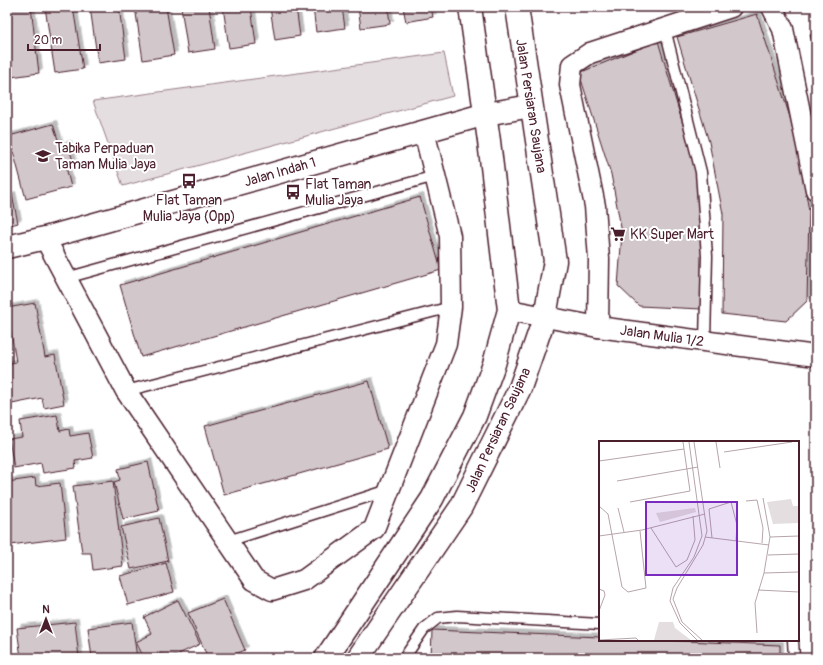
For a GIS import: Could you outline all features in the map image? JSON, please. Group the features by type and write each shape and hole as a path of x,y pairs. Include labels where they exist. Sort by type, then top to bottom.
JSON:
{"street":[{"name":"Jalan Persiaran Saujana","path":"326,658 432,498 475,416 494,364 509,310 486,114 470,7"},
{"name":"Jalan Persiaran Saujana","path":"358,658 461,507 520,388 545,316 555,261 517,7"},
{"path":"598,327 599,259 595,206 570,85 572,65 590,53 731,7"},
{"path":"772,7 783,29 816,190"},
{"name":"Jalan Indah 1","path":"7,247 45,238 486,114 531,106"},
{"path":"45,238 126,391 254,580 272,590 304,580 374,529 446,344 450,307 450,236 424,131"},
{"name":"Jalan Mulia 1/2","path":"509,310 598,327 816,356"}],"lane":[{"path":"665,29 701,172 708,256 706,342"},
{"path":"66,278 435,176"},
{"path":"126,391 450,307"},
{"path":"228,541 389,490"},
{"path":"404,658 424,629 438,618 457,616 599,624"},
{"path":"793,641 794,658"}],"shaded area":[{"path":"444,53 453,96 123,186 93,101"}],"building":[{"path":"7,7 31,7 39,73 11,77 7,48"},
{"path":"45,7 73,7 83,69 55,73"},
{"path":"90,7 119,7 126,59 98,63"},
{"path":"135,7 166,7 174,55 143,60"},
{"path":"181,7 209,7 215,49 188,53"},
{"path":"223,7 251,7 256,44 229,48"},
{"path":"270,7 296,7 300,36 275,40"},
{"path":"313,7 342,7 345,28 316,32"},
{"path":"358,7 388,7 390,24 361,28"},
{"path":"403,7 431,7 433,17 406,22"},
{"path":"757,14 796,136 809,211 807,301 786,321 722,314 723,214 709,142 677,37"},
{"path":"816,33 816,56 810,35"},
{"path":"658,41 693,158 705,224 701,309 639,306 618,286 622,233 611,174 579,73"},
{"name":"Tabika Perpaduan Taman Mulia Jaya","path":"53,124 60,146 68,144 74,165 66,167 71,187 26,199 9,136"},
{"path":"12,195 18,223 7,226 7,197"},
{"path":"420,197 441,270 141,357 120,285"},
{"path":"35,303 45,357 55,355 64,404 44,408 42,398 7,405 7,364 16,362 7,308"},
{"path":"369,381 388,449 224,495 205,426"},
{"path":"57,415 60,431 69,429 70,436 88,433 93,458 75,461 76,468 43,473 41,463 14,468 9,439 22,437 20,421"},
{"path":"148,462 159,511 123,519 114,482 120,480 118,469"},
{"path":"35,478 36,486 60,483 66,538 10,545 7,525 7,482"},
{"path":"113,481 123,566 93,570 91,553 82,553 73,486"},
{"path":"159,518 168,561 131,569 121,527"},
{"path":"166,563 174,592 128,605 120,576"},
{"path":"223,599 245,650 226,658 208,658 188,613"},
{"path":"178,600 200,644 170,658 164,658 162,654 153,658 144,658 136,642 152,634 144,617"},
{"path":"75,622 79,658 21,658 17,628"},
{"path":"132,622 137,658 92,658 88,628"},
{"path":"432,630 599,637 599,641 684,641 780,645 780,658 431,658"}],"place":[{"name":"Tabika Perpaduan Taman Mulia Jaya","path":"43,156"},
{"name":"Flat Taman Mulia Jaya (Opp)","path":"189,181"},
{"name":"Flat Taman Mulia Jaya","path":"293,192"},
{"name":"KK Super Mart","path":"618,234"}]}
